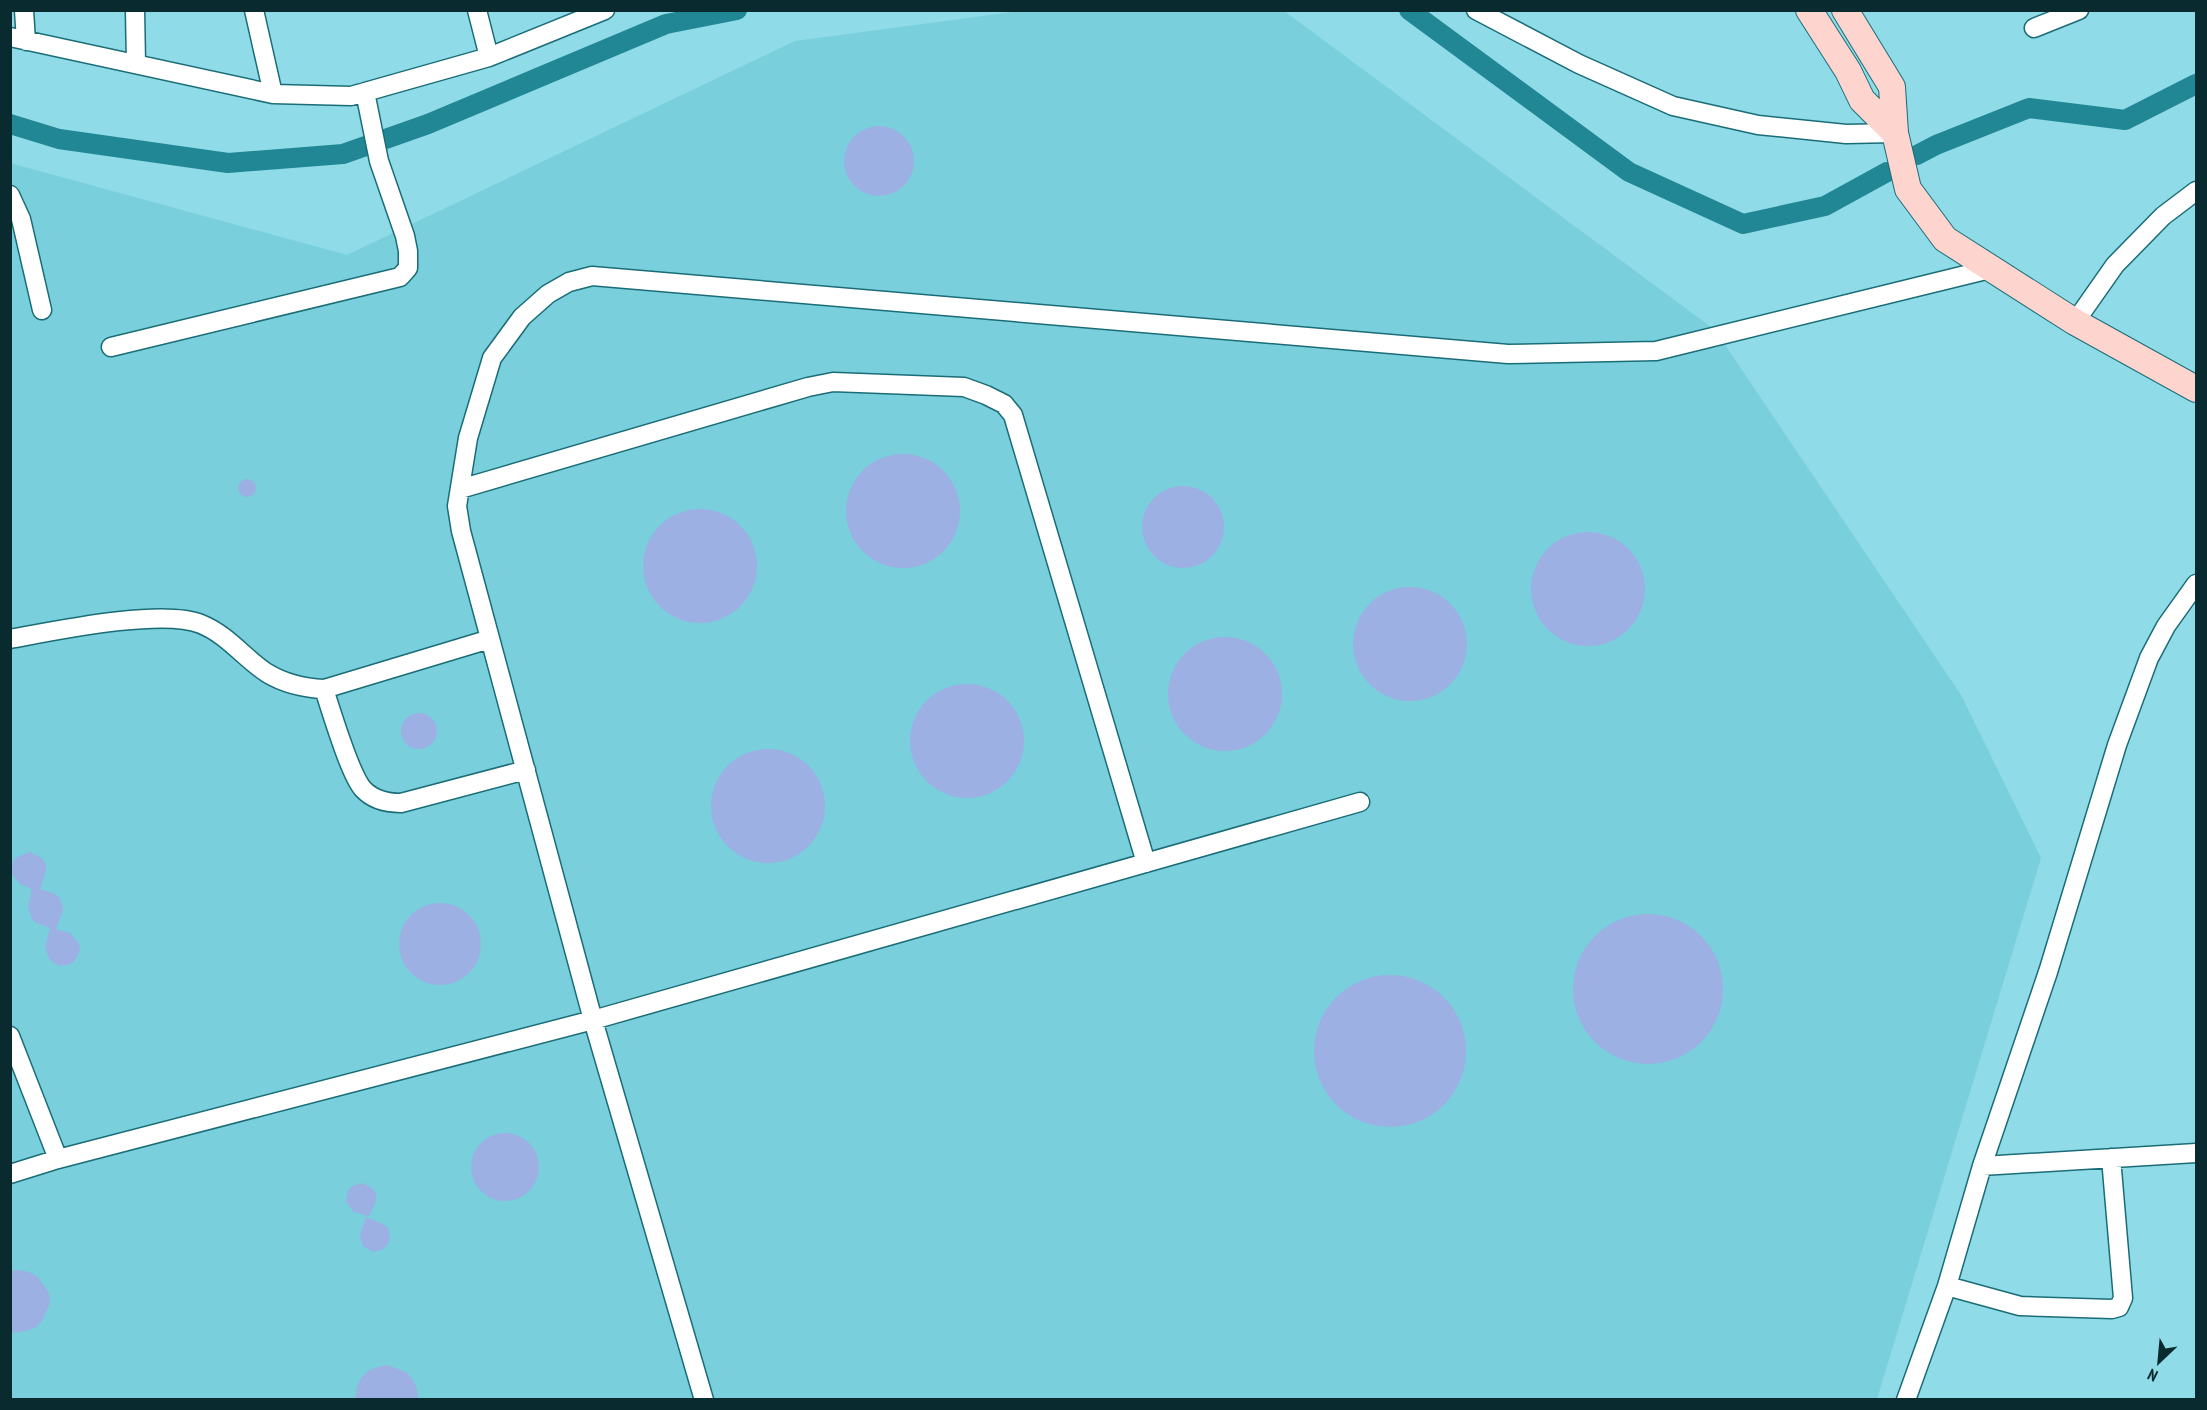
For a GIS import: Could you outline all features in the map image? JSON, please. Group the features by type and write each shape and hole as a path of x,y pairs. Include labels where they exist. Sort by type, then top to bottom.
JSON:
{"street":[{"path":"24,10 18,39 273,94 366,97 489,57 605,10"},
{"path":"135,10 136,64"},
{"path":"254,10 273,94"},
{"path":"477,10 489,57"},
{"path":"1476,10 1579,64 1673,106 1758,125 1846,134 1894,133"},
{"path":"1809,10 1848,70 1862,100 1894,133"},
{"path":"1845,10 1892,87 1894,133 1908,189 1945,239 2075,322 2196,389"},
{"path":"2034,28 2079,10"},
{"path":"111,347 400,277 408,268 408,251 379,161 366,97"},
{"path":"2075,322 2121,259 2163,216 2196,191"},
{"path":"10,195 21,219 42,310"},
{"path":"704,1400 593,1020 461,531 457,506 468,438 492,358 522,317 548,294 568,282 592,276 1508,354 1530,354 1656,351 1990,269"},
{"path":"460,489 808,387 833,382 964,387 1004,404 1013,415 1146,863"},
{"path":"1906,1400 1947,1286 1982,1166 2048,972 2121,734 2149,658 2166,626 2196,584"},
{"path":"10,639 80,626 177,618 200,623 222,634 266,672 283,681 304,688 324,689 490,639"},
{"path":"324,689 354,775 362,788 374,798 388,803 401,803 526,770"},
{"path":"10,1174 593,1020 1360,802"},
{"path":"10,1036 58,1160"},
{"path":"1982,1166 2196,1153"},
{"path":"1947,1286 2020,1306 2112,1309 2119,1307 2123,1298 2112,1158"}],"shaded area":[{"path":"1027,10 1284,11 1715,330 1961,695 2041,858 1877,1399 11,1399 10,163 347,255 795,41"}],"building":[{"path":"872,126 886,126 899,132 908,141 914,154 912,174 904,186 886,196 872,196 859,190 850,181 844,168 844,154 850,141 859,132"},
{"path":"903,454 925,458 943,471 956,489 960,511 956,533 943,551 925,564 903,568 881,564 863,551 850,533 846,511 850,489 863,471 881,458"},
{"path":"247,479 253,482 256,488 253,494 247,497 241,494 238,488 241,482"},
{"path":"1183,486 1199,489 1212,498 1221,511 1224,527 1221,543 1212,556 1199,565 1183,568 1167,565 1154,556 1145,543 1142,527 1145,511 1154,498 1167,489"},
{"path":"700,509 722,513 740,526 753,544 757,566 753,588 740,606 722,619 700,623 678,619 660,606 647,588 643,566 647,544 660,526 678,513"},
{"path":"1588,532 1610,536 1628,549 1641,567 1645,589 1641,611 1628,629 1610,642 1588,646 1566,642 1548,629 1535,611 1531,589 1535,567 1548,549 1566,536"},
{"path":"1410,587 1432,591 1450,604 1463,622 1467,644 1463,666 1450,684 1432,697 1410,701 1388,697 1370,684 1357,666 1353,644 1357,622 1370,604 1388,591"},
{"path":"1225,637 1247,641 1265,654 1278,672 1282,694 1278,716 1265,734 1247,747 1225,751 1203,747 1185,734 1172,716 1168,694 1172,672 1185,654 1203,641"},
{"path":"967,684 989,688 1007,701 1020,719 1024,741 1020,763 1007,781 989,794 967,798 945,794 927,781 914,763 910,741 914,719 927,701 945,688"},
{"path":"419,713 431,719 437,731 431,743 419,749 407,743 401,731 407,719"},
{"path":"768,749 790,753 808,766 821,784 825,806 821,828 808,846 790,859 768,863 746,859 728,846 715,828 711,806 715,784 728,766 746,753"},
{"path":"30,852 42,858 46,865 40,889 59,897 62,904 63,911 56,929 70,933 79,944 80,951 73,963 59,966 49,959 45,947 50,928 32,919 28,907 32,889 20,884 12,874 13,862 17,857"},
{"path":"432,903 448,903 463,910 474,921 481,936 478,960 469,973 448,985 432,985 417,978 406,967 399,952 399,936 406,921 417,910"},
{"path":"1648,914 1663,915 1677,920 1701,936 1717,960 1722,974 1722,1004 1717,1018 1701,1042 1677,1058 1663,1063 1648,1064 1633,1063 1619,1058 1595,1042 1579,1018 1574,1004 1573,989 1574,974 1579,960 1595,936 1619,920 1633,915"},
{"path":"1390,975 1405,976 1419,981 1444,997 1460,1022 1465,1036 1465,1066 1460,1080 1444,1105 1419,1121 1405,1126 1390,1127 1375,1126 1361,1121 1336,1105 1320,1080 1315,1066 1314,1051 1315,1036 1320,1022 1336,997 1361,981 1375,976"},
{"path":"512,1133 524,1139 533,1148 539,1160 537,1180 529,1191 512,1201 498,1201 481,1191 473,1180 471,1160 481,1143 492,1135"},
{"path":"363,1183 374,1190 376,1195 376,1201 369,1216 354,1212 346,1202 348,1191 352,1186"},
{"path":"366,1217 388,1228 390,1240 384,1249 373,1252 363,1246 360,1235"},
{"path":"19,1270 38,1277 49,1293 50,1303 42,1321 35,1328 10,1333 10,1271"},
{"path":"387,1365 406,1372 417,1389 418,1400 355,1400 361,1378 368,1371"}],"waterway":[{"path":"10,124 59,139 228,163 343,154 428,124 666,24 737,10"},
{"path":"1409,10 1629,172 1743,224 1825,206 1887,172"},
{"path":"1917,155 1936,145 2029,108 2125,120 2196,84"}]}
